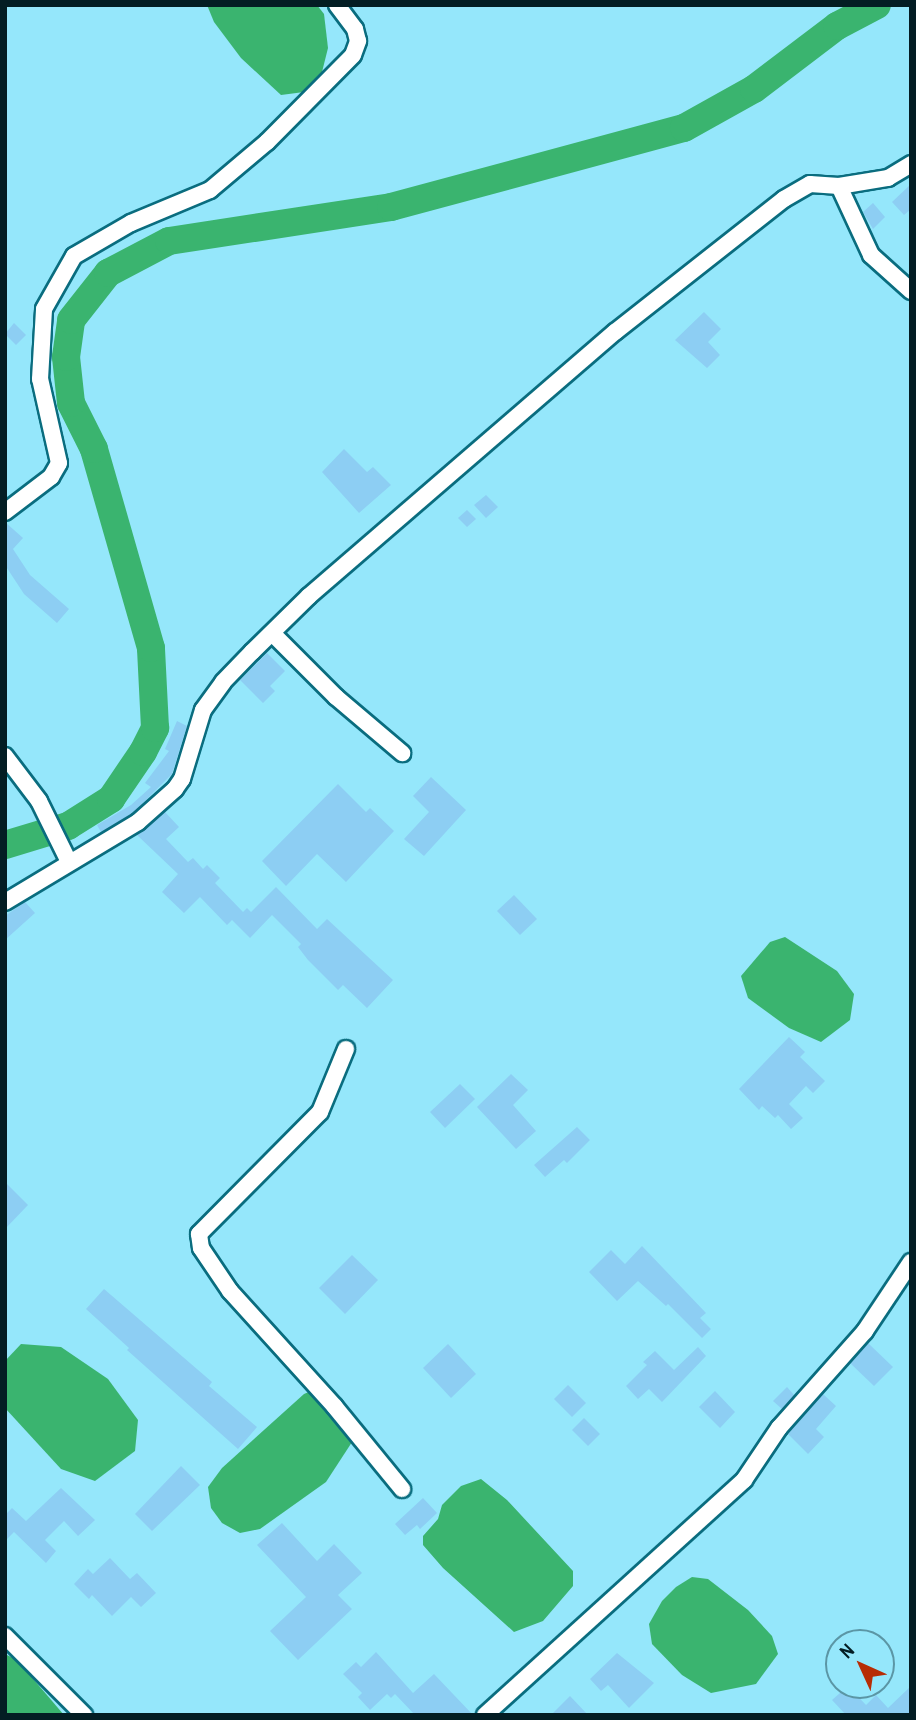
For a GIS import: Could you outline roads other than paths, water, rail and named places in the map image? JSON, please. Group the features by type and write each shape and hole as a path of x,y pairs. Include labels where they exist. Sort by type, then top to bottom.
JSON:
{"street":[{"path":"5,513 51,477 59,463 40,379 44,309 74,256 131,223 210,190 267,142 353,55 358,41 355,30 337,5"},
{"path":"5,902 67,858 138,822 175,789 182,779 203,710 223,682 309,596 615,332 784,199 810,184 839,186 888,178 911,164"},
{"path":"839,186 871,255 911,291"},
{"path":"272,633 336,697 402,753"},
{"path":"5,756 39,801 67,858"},
{"path":"346,1049 320,1112 199,1234 201,1248 230,1291 335,1407 402,1489"},
{"path":"485,1715 744,1480 779,1428 865,1331 911,1262"},
{"path":"5,1636 84,1715"}],"waterway":[{"path":"5,845 68,826 111,799 143,752 155,728 151,648 94,449 71,403 66,357 71,320 108,273 169,241 391,207 684,128 754,89 837,26 877,5"}]}
